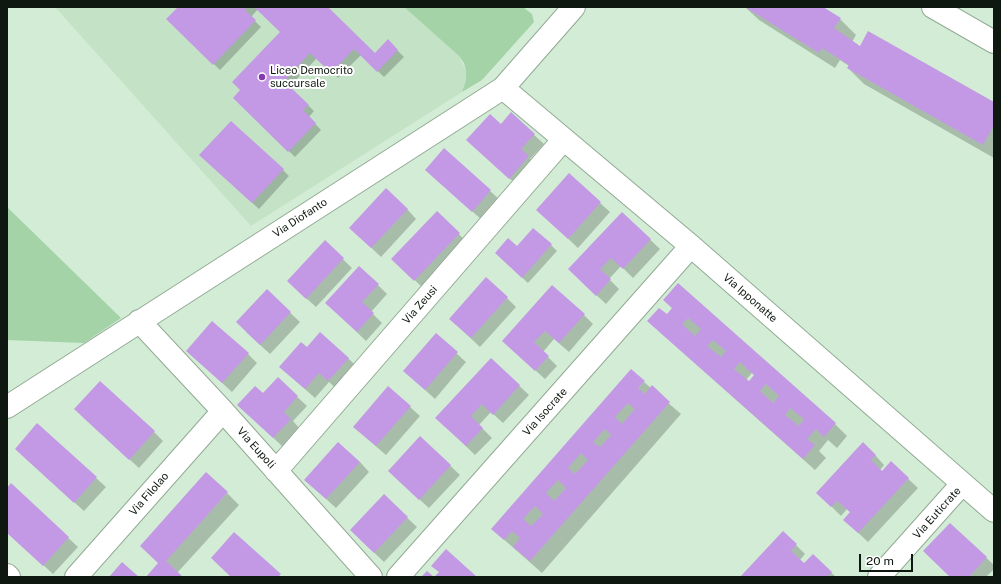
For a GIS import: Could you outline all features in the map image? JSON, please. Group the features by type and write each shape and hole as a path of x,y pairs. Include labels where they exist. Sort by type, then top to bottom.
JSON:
{"street":[{"name":"Via Diofanto","path":"7,407 503,88 574,7"},
{"path":"934,7 994,42"},
{"name":"Via Ipponatte","path":"503,88 692,246 994,511"},
{"name":"Via Zeusi","path":"276,471 564,139"},
{"name":"Via Isocrate","path":"398,577 692,246"},
{"name":"Via Eupoli","path":"139,321 223,411 371,577"},
{"name":"Via Filolao","path":"76,577 223,411"},
{"name":"Via Euticrate","path":"880,577 962,484"}],"shaded area":[{"path":"55,7 404,7 459,56 466,71 466,80 462,92 251,226"},
{"path":"404,7 523,7 532,14 534,22 482,80 462,92 466,80 464,63 459,56"},
{"path":"7,207 121,318 84,343 7,340"}],"building":[{"path":"178,7 248,7 245,10 256,20 213,65 166,19"},
{"name":"Liceo Democrito succursale","path":"254,7 328,7 375,53 388,39 398,50 377,72 354,49 331,73 310,53 284,81 309,105 303,110 316,123 288,152 233,98 240,90 232,82 280,32"},
{"path":"745,7 823,7 841,18 834,28 860,46 868,31 994,102 994,125 983,145 847,68 849,65 822,48 819,53"},
{"path":"511,112 535,134 521,149 529,156 509,179 466,140 490,114 501,124"},
{"path":"231,121 284,169 252,203 199,155"},
{"path":"444,148 491,190 472,212 425,170"},
{"path":"569,173 601,202 568,239 536,210"},
{"path":"386,188 408,209 371,248 349,228"},
{"path":"437,211 460,233 414,281 391,259"},
{"path":"622,212 651,239 623,269 611,258 600,269 611,279 596,296 568,269"},
{"path":"533,228 552,244 522,278 495,253 508,238 517,246"},
{"path":"325,240 344,258 306,299 287,281"},
{"path":"359,266 379,284 362,302 374,313 357,332 325,303"},
{"path":"486,277 508,297 471,338 449,319"},
{"path":"678,283 836,423 824,437 816,429 807,439 815,445 803,459 647,321 659,308 667,314 672,308 663,300","holes":["688,318 701,329 695,336 682,324","713,340 726,351 721,357 707,346","740,362 754,375 749,381 734,369","766,384 779,396 773,403 760,391","790,408 804,419 799,426 785,415"]},
{"path":"552,285 585,314 559,343 545,331 534,342 549,356 535,371 502,341"},
{"path":"267,289 291,312 260,345 236,322"},
{"path":"212,321 249,353 222,383 186,351"},
{"path":"320,332 349,358 328,381 319,373 305,389 279,367 301,342 307,347"},
{"path":"436,333 458,352 425,390 403,371"},
{"path":"491,358 520,385 493,415 482,404 471,416 483,428 466,446 435,418"},
{"path":"631,369 645,381 638,388 645,394 652,385 670,402 530,561 513,547 520,538 512,531 504,540 491,529","holes":["628,403 635,409 622,424 615,417","605,429 611,435 600,447 593,442","581,453 588,460 575,474 568,468","558,480 566,488 554,501 546,493","535,506 543,514 531,526 523,519"]},
{"path":"278,377 298,396 284,412 291,419 273,438 237,405 255,386 263,393"},
{"path":"100,381 155,431 129,460 74,409"},
{"path":"388,386 411,406 376,446 353,427"},
{"path":"37,423 97,477 74,503 15,449"},
{"path":"420,436 451,465 419,500 388,471"},
{"path":"338,442 360,462 326,499 304,480"},
{"path":"863,442 876,455 871,460 882,471 891,461 909,478 858,533 843,520 850,512 837,501 831,507 816,493"},
{"path":"206,472 228,492 166,561 183,577 146,577 158,563 140,546"},
{"path":"11,483 69,537 43,566 7,533 7,488"},
{"path":"384,494 408,517 374,553 350,530"},
{"path":"950,523 987,557 969,577 950,577 923,551"},
{"path":"783,531 797,544 791,551 804,563 813,554 832,572 827,577 740,577"},
{"path":"234,532 281,574 278,577 231,577 211,558"},
{"path":"446,549 477,577 434,577 439,572 431,566"},
{"path":"122,562 139,577 109,577"},
{"path":"427,571 434,577 421,577"}],"place":[{"name":"Liceo Democrito succursale","path":"262,77"}]}
